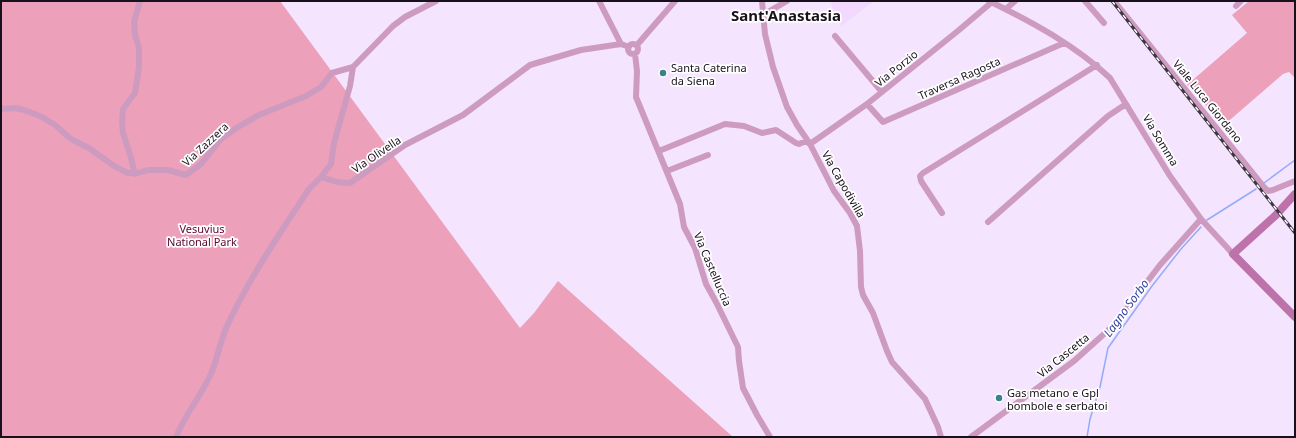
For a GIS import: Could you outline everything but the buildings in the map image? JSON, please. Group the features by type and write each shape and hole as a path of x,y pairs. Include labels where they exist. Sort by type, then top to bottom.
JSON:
{"main road":[{"path":"1233,254 1276,215 1295,194"},
{"name":"Via Somma","path":"1233,254 1295,317"}],"street":[{"path":"1,109 16,108 36,114 55,126 71,139 89,148 114,166 128,173 135,174 132,158 123,134 122,122 123,109 135,93 139,67 139,48 135,35 134,22 140,1"},
{"path":"176,437 211,375 228,324 238,303 308,189 321,177 331,164 334,143 350,86 353,67 405,17 436,1"},
{"path":"599,1 621,44 629,47 632,44 637,45"},
{"path":"637,45 675,1"},
{"name":"Via Capodivilla","path":"762,1 765,34 779,85 787,107 810,144 834,191 850,213 857,226 860,251 861,286 864,295 892,362 925,399 941,437"},
{"path":"763,15 787,1"},
{"path":"1006,9 1015,1"},
{"path":"1085,1 1104,23"},
{"name":"Viale Luca Giordano","path":"1114,1 1268,191 1295,181"},
{"path":"1236,6 1241,1"},
{"name":"Via Somma","path":"990,2 1041,27 1097,65 1110,78 1170,176 1201,218 1233,254"},
{"name":"Via Porzio","path":"810,144 867,104 959,30 990,2"},
{"path":"836,36 882,92"},
{"name":"Traversa Ragosta","path":"867,104 883,122 1064,42"},
{"name":"Via Olivella","path":"321,177 338,182 350,183 405,145 463,115 530,65 582,50 621,44"},
{"path":"629,47 630,53 635,54 638,51 637,45"},
{"name":"Via Castelluccia","path":"635,54 637,66 636,97 680,204 684,227 695,248 706,284 738,347 743,388 770,437"},
{"path":"942,213 921,181 920,176 923,173 1097,65"},
{"name":"Via Zazzera","path":"135,174 148,170 168,170 186,175 201,164 221,140 229,133 259,115 306,96 322,87 332,73 353,67"},
{"path":"988,222 1108,116 1126,104"},
{"path":"659,151 725,124 744,126 762,133 776,130 796,143 799,144 806,141 810,144"},
{"path":"667,171 708,155"},
{"name":"Via Cascetta","path":"971,437 1074,361 1114,325 1160,265 1201,218"}],"shaded area":[{"path":"830,1 874,1 841,26"}],"green space":[{"name":"Vesuvius National Park","path":"1,1 280,1 520,328 534,313 558,281 733,437 1,437"},
{"path":"1249,1 1295,1 1295,78 1289,72 1283,74 1224,125 1187,85 1247,33 1232,15"}],"waterway":[{"name":"Lagno Sorbo","path":"1264,183 1295,160"},
{"name":"Lagno Sorbo","path":"1207,220 1256,189"},
{"name":"Lagno Sorbo","path":"1087,437 1090,419 1100,387 1108,348 1152,286 1181,249 1201,227"}],"railway":[{"path":"1112,1 1295,233"}],"place":[{"name":"Santa Caterina da Siena","path":"663,73"},
{"name":"Gas metano e Gpl bombole e serbatoi","path":"999,398"}],"district":[{"name":"Sant'Anastasia","path":"786,15"}]}
